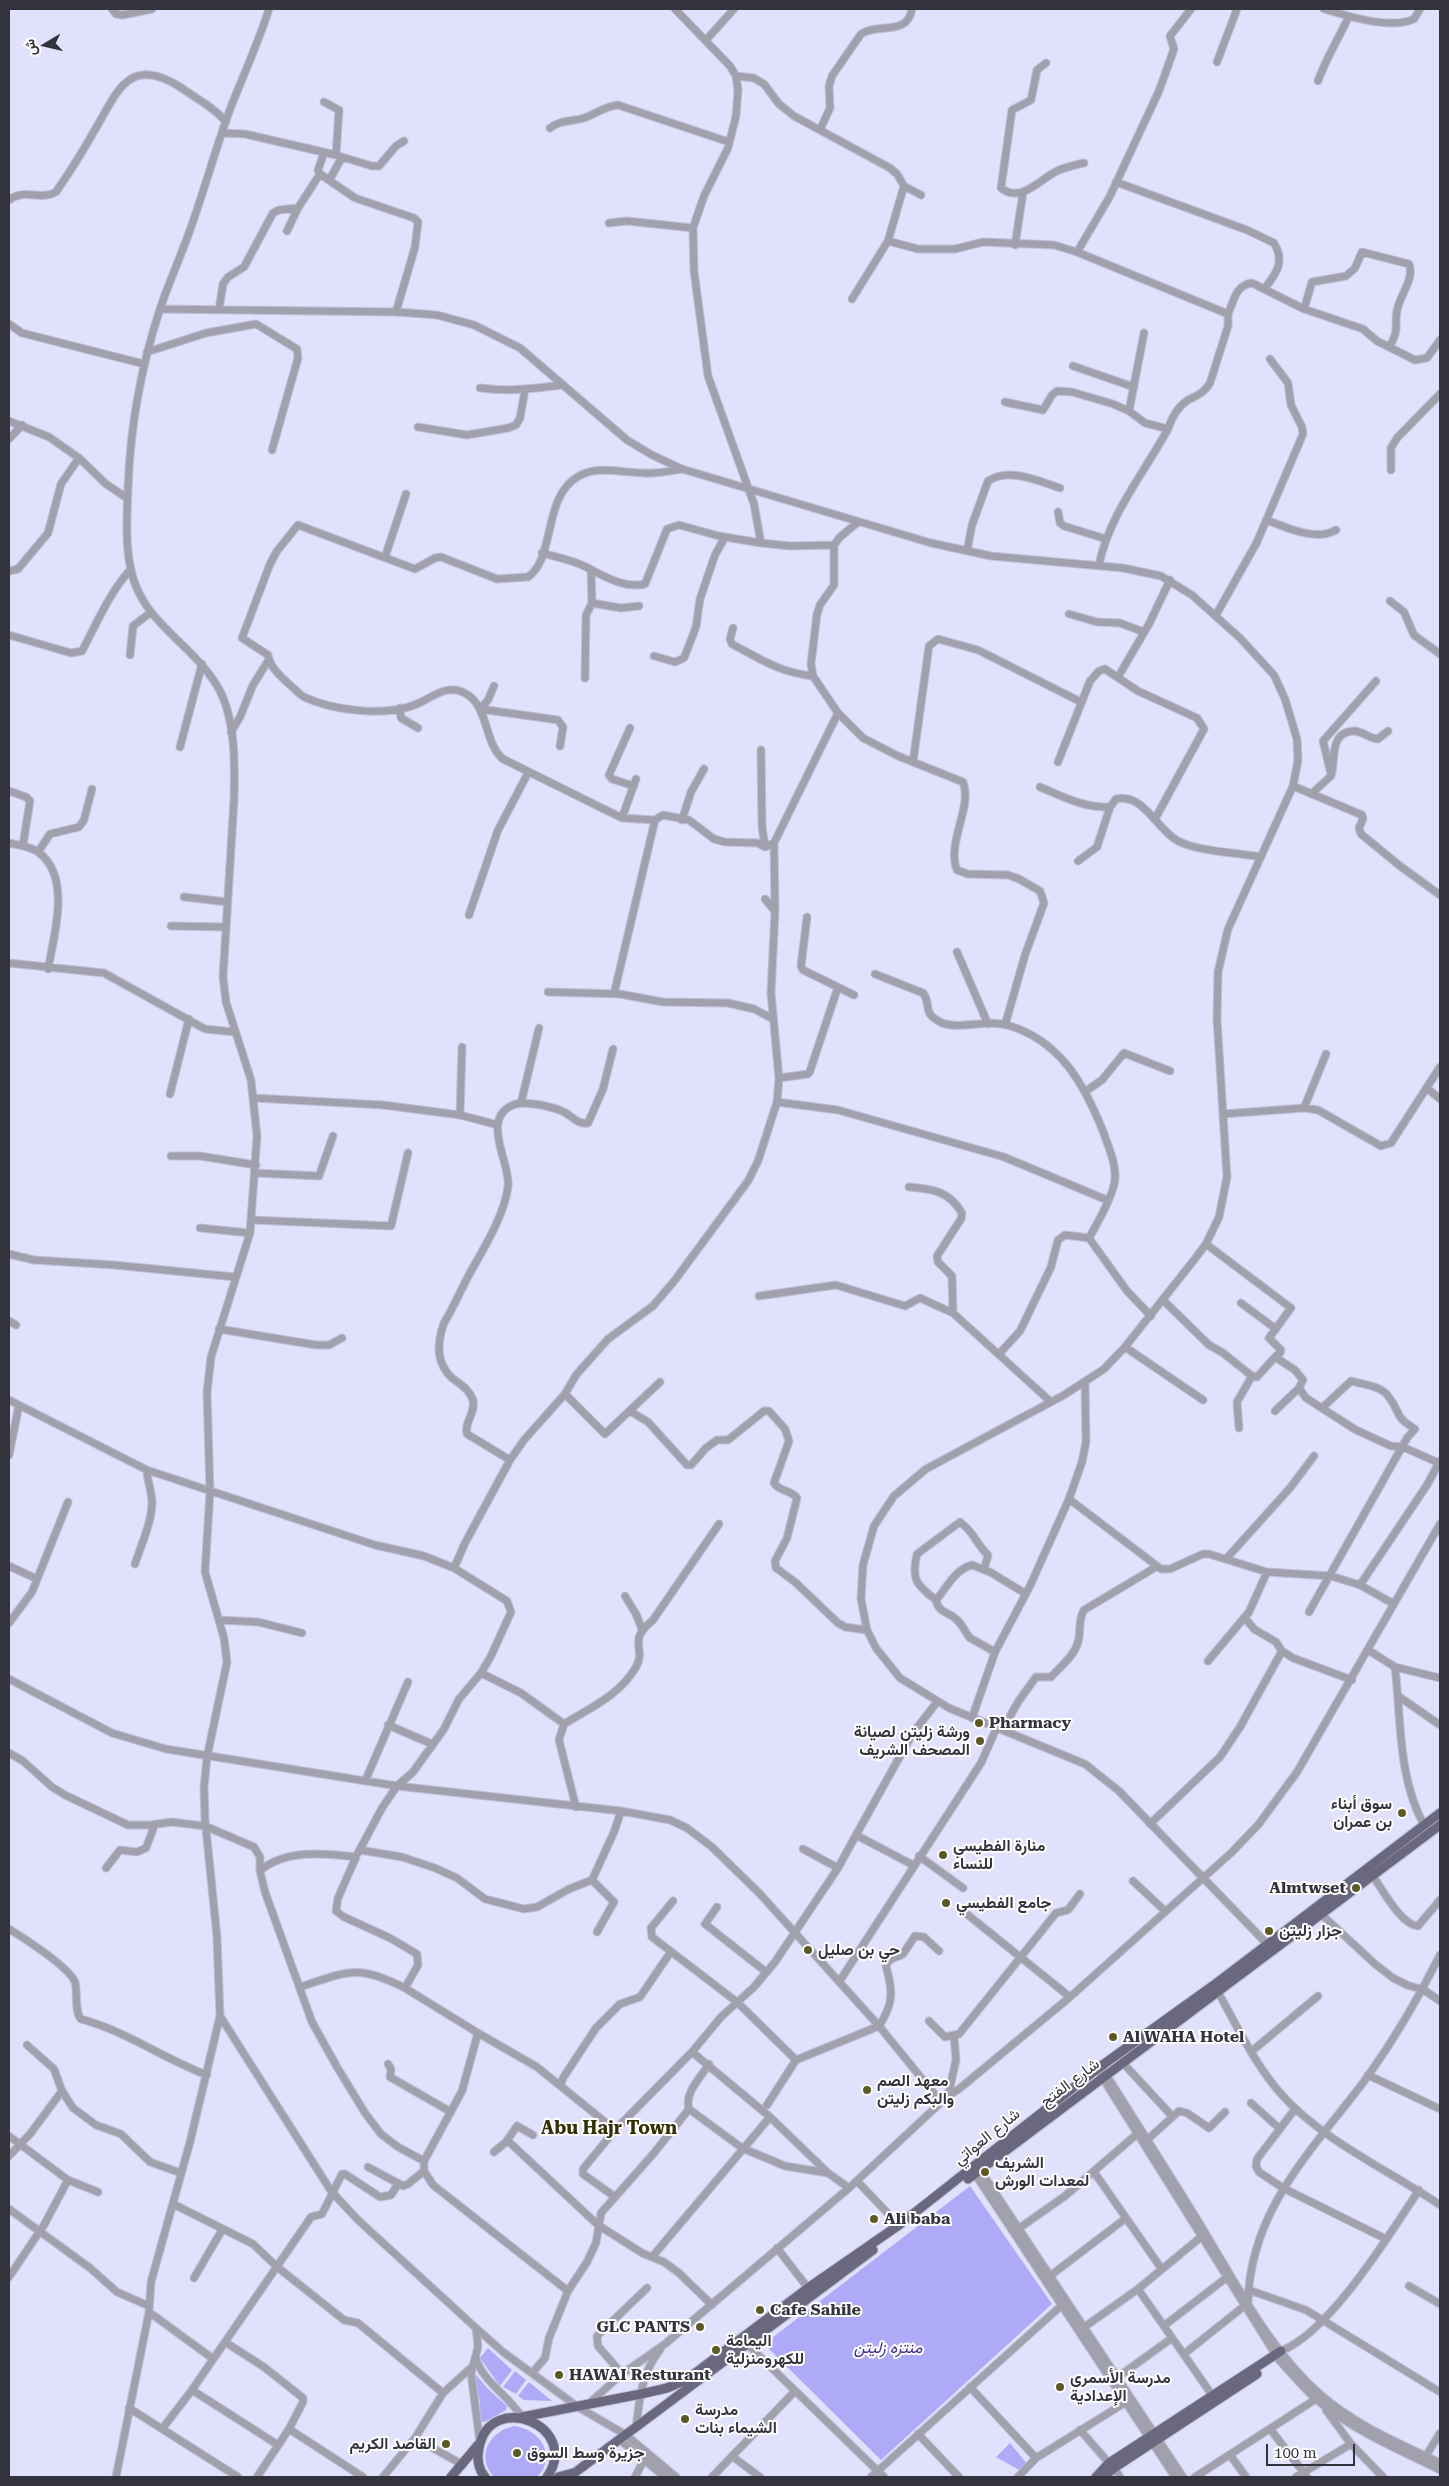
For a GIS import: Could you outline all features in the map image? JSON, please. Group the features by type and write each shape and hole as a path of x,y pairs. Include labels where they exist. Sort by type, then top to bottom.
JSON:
{"main road":[{"name":"شارع العواتي","path":"451,2477 480,2443 484,2433 496,2423 511,2417 522,2418 641,2394 676,2385 686,2380 808,2288 976,2169 1101,2071 1370,1872 1440,1812"},
{"name":"شارع الفتح","path":"1101,2071 1122,2062 1218,1992 1270,1947 1321,1914 1370,1872 1440,1825"},
{"path":"522,2418 533,2421 549,2436 554,2458 551,2476 572,2475 976,2169"},
{"path":"1154,2438 1212,2395 1282,2354"},
{"path":"1096,2477 1282,2354"},
{"path":"480,2443 478,2464 485,2477"},
{"path":"1104,2477 1111,2466"}],"street":[{"path":"112,9 116,14 123,15 152,9"},
{"path":"116,2477 149,2309 151,2282 207,2075 220,2016 217,1937 205,1826 204,1788 207,1757 227,1662 224,1638 205,1572 210,1492 207,1392 211,1357 250,1232 256,1169 254,1098 251,1080 226,1002 223,977 235,774 231,732 217,686 202,664 150,613 136,588 128,554 127,498 131,439 144,364 160,309 190,231 222,133 269,9"},
{"path":"675,9 730,66 736,76 738,90 729,142 704,196 693,228 694,271 708,376 754,504 761,543"},
{"path":"706,40 734,9"},
{"path":"820,130 830,108 829,86 832,76 846,59 861,34 867,30 900,26 906,23 912,9"},
{"path":"1077,252 1116,182 1159,91 1174,49 1170,36 1191,9"},
{"path":"1217,62 1237,9"},
{"path":"1324,9 1376,22 1409,21 1414,19 1420,9"},
{"path":"1318,81 1324,62 1348,16"},
{"path":"1046,63 1037,70 1031,100 1012,110 1000,184 1003,190 1023,193 1060,169 1084,163"},
{"path":"9,200 18,195 46,196 56,192 93,133 115,93 125,82 138,75 157,77 178,86 226,122"},
{"path":"736,76 754,78 764,84 779,104 820,130 890,168 897,174 904,186 921,195"},
{"path":"324,102 339,110 339,156 330,179"},
{"path":"550,128 564,120 583,118 610,106 618,105 729,142"},
{"path":"222,133 245,134 339,156 372,166 379,166 396,146 404,141"},
{"path":"324,153 318,170 320,174 330,179 355,198 414,218 418,222 414,247 396,312"},
{"path":"287,231 298,208 320,174"},
{"path":"1116,182 1247,230 1274,243 1278,250 1279,268 1265,288"},
{"path":"852,299 888,241 904,186"},
{"path":"1015,245 1023,193"},
{"path":"219,309 223,284 228,277 244,267 273,214 278,210 298,208"},
{"path":"609,223 627,221 693,228"},
{"path":"888,241 912,248 934,250 955,249 984,242 1015,245 1054,245 1077,252 1228,314"},
{"path":"1304,309 1312,282 1346,276 1355,268 1362,252 1409,264 1410,273 1397,311 1397,333 1390,346"},
{"path":"1099,565 1106,539 1178,409 1187,400 1199,395 1210,383 1228,326 1228,314 1239,288 1244,284 1252,283 1304,309 1363,328 1374,339 1415,360 1428,358 1437,349 1440,340"},
{"path":"160,309 396,312 437,315 497,335 520,348 627,440 652,456 682,469 857,523 967,551 991,556 1099,565 1148,573 1170,580 1216,615 1258,655 1274,674 1285,699 1297,739 1298,760 1293,786 1228,929 1218,972 1217,1020 1226,1184 1219,1217 1206,1244 1163,1300 1125,1347 1085,1383 926,1469 894,1496 874,1526 863,1565 861,1600 867,1630 876,1648 900,1678 937,1702 1085,1764 1119,1791 1270,1947"},
{"path":"9,324 22,332 144,364"},
{"path":"148,352 206,333 256,324 296,349 298,358 272,450"},
{"path":"1129,411 1144,333"},
{"path":"1216,615 1240,576 1302,434 1302,427 1291,405 1288,383 1270,359"},
{"path":"1073,366 1134,387"},
{"path":"480,388 501,391 564,385"},
{"path":"418,428 467,435 508,428 516,425 520,418 525,390"},
{"path":"1005,402 1043,410 1052,395 1062,390 1129,411 1146,423 1168,429"},
{"path":"1391,470 1392,448 1397,438 1440,394"},
{"path":"9,421 49,436 79,458 97,477 127,498"},
{"path":"9,439 22,425"},
{"path":"9,571 18,569 48,533 61,484 79,458"},
{"path":"231,732 240,717 253,685 268,661 268,655 246,643 242,636 273,558 298,525 415,569 434,558 441,557 497,579 528,577 538,566 556,501 566,487 578,476 592,471 645,474 682,469"},
{"path":"967,551 972,525 988,481 1000,477 1025,477 1060,488"},
{"path":"385,557 406,494"},
{"path":"1058,512 1060,523 1064,526 1106,539"},
{"path":"1266,520 1300,531 1319,534 1330,533 1336,530"},
{"path":"857,523 840,537 834,545 834,584 820,605 817,614 811,664 813,676 838,713 863,738 877,747 963,782 966,796 956,847 956,870 968,874 1008,875 1034,886 1043,897 1044,903 1005,1025"},
{"path":"542,553 634,586 644,584 667,529 672,526 690,527 725,537 761,543 790,546 834,545"},
{"path":"654,656 675,662 684,658 696,627 700,599 714,555 725,537"},
{"path":"9,635 71,653 82,651 103,608 121,580 131,569"},
{"path":"585,678 586,615 592,603 591,570"},
{"path":"1118,677 1144,632 1170,580"},
{"path":"1390,601 1404,612 1414,634 1440,654"},
{"path":"592,603 621,608 639,606"},
{"path":"130,655 134,626 150,613"},
{"path":"1069,614 1097,622 1120,623 1144,632"},
{"path":"733,628 730,639 732,644 779,669 792,674 813,676"},
{"path":"913,762 929,646 938,639 978,650 1032,679 1081,702"},
{"path":"268,661 303,696 354,710 400,708 416,704 448,690 467,694 480,709 496,753 528,773 622,818 655,820 663,815 689,820 714,839 725,842 758,844 765,847"},
{"path":"180,747 202,664"},
{"path":"1058,762 1090,681 1099,671 1105,669 1138,691 1197,718 1203,724 1204,729 1155,819"},
{"path":"1331,776 1322,746 1323,741 1376,681"},
{"path":"480,709 488,700 494,686"},
{"path":"400,708 402,718 418,728"},
{"path":"480,709 558,720 563,727 560,746"},
{"path":"454,1568 465,1542 510,1460 542,1418 565,1394 576,1375 608,1339 632,1323 659,1299 748,1181 758,1162 777,1102 779,1078 773,1019 771,966 775,911 774,842 838,713"},
{"path":"622,818 635,782 611,778 610,775 630,728"},
{"path":"1312,794 1331,776 1334,747 1345,735 1352,731 1378,739 1388,731"},
{"path":"761,750 762,826 765,847"},
{"path":"682,820 691,792 704,769"},
{"path":"469,915 498,830 528,773"},
{"path":"1040,786 1079,804 1096,808 1110,807"},
{"path":"1293,786 1362,816 1363,819 1359,828 1360,834 1440,895"},
{"path":"38,852 50,834 80,826 92,789"},
{"path":"9,791 26,797 30,801 23,846"},
{"path":"1078,861 1097,847 1113,801 1122,798 1142,806 1177,841 1191,846 1261,856"},
{"path":"614,994 655,820"},
{"path":"765,847 774,842"},
{"path":"9,843 38,852 48,863 59,894 59,908 48,969"},
{"path":"184,897 227,902"},
{"path":"765,899 775,911"},
{"path":"807,917 801,966 803,970 854,995"},
{"path":"171,926 226,926"},
{"path":"957,952 988,1024"},
{"path":"9,963 48,969 96,971 109,974 155,1003 205,1028 235,1032"},
{"path":"875,974 923,993 926,997 928,1012 933,1019 948,1025 1005,1025 1029,1035 1047,1046 1068,1066 1086,1091 1108,1146 1114,1167 1115,1179 1108,1200 1089,1238"},
{"path":"779,1078 808,1074 810,1071 838,987"},
{"path":"548,992 614,994 663,1002 728,1003 754,1009 773,1019"},
{"path":"170,1094 189,1019"},
{"path":"521,1103 539,1028"},
{"path":"460,1114 462,1047"},
{"path":"510,1460 467,1434 466,1430 474,1409 470,1393 445,1370 438,1346 444,1323 487,1244 506,1195 508,1184 501,1155 498,1125 505,1111 521,1103 564,1112 582,1124 588,1123 603,1089 613,1050"},
{"path":"1086,1091 1102,1080 1124,1053 1170,1071"},
{"path":"1304,1108 1326,1054"},
{"path":"1223,1114 1304,1108 1318,1110 1381,1146 1386,1146 1391,1143 1428,1089 1440,1067"},
{"path":"1428,1089 1440,1099"},
{"path":"254,1098 383,1106 460,1114 498,1125"},
{"path":"777,1102 838,1110 1004,1157 1108,1200"},
{"path":"171,1156 200,1156 256,1169 319,1176 333,1136"},
{"path":"252,1220 391,1226 408,1153"},
{"path":"909,1187 936,1189 949,1196 962,1213 961,1219 937,1256 938,1262 952,1276 953,1313"},
{"path":"200,1228 250,1232"},
{"path":"999,1354 1020,1331 1051,1267 1058,1240 1065,1235 1089,1238 1127,1291 1150,1316"},
{"path":"1163,1300 1209,1345 1223,1353 1252,1376 1257,1377 1280,1354 1281,1350 1269,1338 1291,1311 1289,1306 1206,1244"},
{"path":"9,1254 34,1260 114,1264 235,1278"},
{"path":"759,1296 836,1285 905,1306 920,1298 953,1313 1051,1402"},
{"path":"1242,1303 1276,1329"},
{"path":"9,1321 16,1325"},
{"path":"219,1330 316,1345 329,1345 342,1338"},
{"path":"1125,1347 1203,1400"},
{"path":"1275,1357 1302,1376 1303,1380 1299,1388 1275,1411"},
{"path":"1239,1428 1237,1402 1252,1376"},
{"path":"1309,1612 1331,1576 1407,1438 1416,1428 1399,1419 1387,1395 1370,1386 1351,1381 1322,1408"},
{"path":"565,1394 602,1434 608,1433 660,1382"},
{"path":"972,1718 995,1652 1026,1594 1069,1499 1086,1442 1085,1383"},
{"path":"1299,1388 1306,1398 1356,1430 1391,1446 1403,1446 1440,1462 1427,1485 1360,1586"},
{"path":"9,1400 147,1470 375,1544 424,1556 454,1568 507,1601 511,1606 511,1612 481,1673 459,1699 444,1729 412,1772 397,1786 382,1808 338,1898 336,1911 344,1917 390,1938 417,1954 418,1965 405,1988"},
{"path":"9,1455 19,1405"},
{"path":"630,1411 648,1422 687,1465 691,1465 706,1448 717,1440 728,1440 764,1411 769,1410 785,1429 789,1441 774,1483 778,1489 797,1498 787,1538 775,1561 776,1568 795,1582 838,1623 845,1627 867,1630"},
{"path":"1226,1559 1290,1488 1314,1456"},
{"path":"135,1564 151,1514 152,1501 147,1484 147,1470"},
{"path":"1069,1499 1156,1567 1170,1569 1203,1554 1268,1572 1331,1576 1360,1586 1394,1604"},
{"path":"9,1623 32,1592 68,1502"},
{"path":"984,1570 988,1555 980,1548 972,1532 960,1522 917,1554 913,1572 920,1588 936,1600 942,1612 957,1619 959,1624 967,1629 970,1638 995,1652"},
{"path":"576,1807 559,1740 564,1724 622,1687 638,1661 638,1637 642,1629 653,1620 719,1524"},
{"path":"583,2406 712,2305 857,2181 941,2102 1070,1997 1231,1853 1279,1799 1297,1772 1352,1680 1440,1524"},
{"path":"936,1600 952,1579 965,1567 972,1565 1026,1594"},
{"path":"9,1566 37,1579"},
{"path":"839,1982 913,1865 981,1763 1000,1728 1018,1702 1036,1677 1051,1677 1073,1653 1078,1645 1081,1615 1084,1610 1156,1567"},
{"path":"1208,1661 1246,1618 1268,1572"},
{"path":"625,1596 636,1614 642,1629"},
{"path":"1246,1618 1254,1629 1276,1642 1282,1651 1301,1662 1352,1680"},
{"path":"219,1620 258,1622 302,1633"},
{"path":"1368,1650 1395,1667 1440,1678"},
{"path":"1150,1824 1220,1757 1240,1727 1282,1651"},
{"path":"1395,1667 1404,1760 1410,1796 1424,1825"},
{"path":"481,1673 522,1693 564,1724"},
{"path":"9,1679 112,1733 142,1744 207,1757 366,1779 397,1786 621,1811 670,1820 695,1833 740,1873 879,2026 941,2102"},
{"path":"366,1779 408,1682"},
{"path":"1398,1696 1440,1724"},
{"path":"615,2197 583,2174 583,2169 615,2130 692,2052 737,2002 750,1991 795,1934 838,1868 913,1733 937,1702"},
{"path":"388,1725 432,1744"},
{"path":"9,1753 29,1766 52,1787 108,1818 136,1827 171,1822 205,1826 254,1848 260,1857 260,1871 265,1892 312,2022 364,2113 388,2140 424,2160"},
{"path":"260,1871 269,1862 282,1858 358,1854 402,1857 458,1878 484,1899 524,1909 537,1907 570,1889 592,1880 614,1832 621,1811"},
{"path":"106,1868 120,1850 140,1852 146,1848 155,1824"},
{"path":"856,1835 913,1865"},
{"path":"803,1849 838,1868"},
{"path":"919,1856 963,1888"},
{"path":"1370,1872 1382,1893 1408,1924 1418,1926 1440,1900"},
{"path":"592,1880 614,1904 597,1932"},
{"path":"1133,1881 1165,1911"},
{"path":"929,2021 945,2037 959,2034 1056,1914 1068,1910 1080,1894"},
{"path":"673,1901 651,1932 654,1939 737,2002 796,2060"},
{"path":"718,1906 705,1924 766,1972"},
{"path":"963,1911 1070,1997"},
{"path":"1321,1914 1374,1964 1393,1978 1407,1986 1424,1990 1440,2001"},
{"path":"9,1929 51,1958 72,1977 77,1991 78,2015 81,2020 134,2038 185,2067 207,2075"},
{"path":"767,2105 796,2060 879,2026 890,2002 892,1989 886,1966 890,1959 903,1954 917,1935 924,1937 939,1951"},
{"path":"561,2084 596,2028 620,2004 640,1996 670,1953"},
{"path":"1184,2354 1246,2305 1256,2247 1283,2188 1368,2075 1424,1990 1440,1955"},
{"path":"300,1987 339,1974 360,1972 381,1976 405,1988 537,2067 561,2084 615,2130"},
{"path":"1218,1992 1280,2094 1295,2109 1324,2131 1440,2205"},
{"path":"1252,2050 1318,1996"},
{"path":"220,2016 331,2191 358,2220 476,2328 532,2373 583,2406 676,2477"},
{"path":"478,2033 462,2091 424,2160 424,2171 433,2185 568,2291"},
{"path":"948,2096 956,2060 954,2036"},
{"path":"27,2045 54,2069 68,2103 96,2125 121,2134 150,2162 181,2173"},
{"path":"692,2052 709,2064 770,2117 828,2173 849,2188"},
{"path":"1122,2062 1172,2116"},
{"path":"388,2064 391,2069 390,2077 451,2112"},
{"path":"532,2373 545,2358 549,2338 568,2291 587,2262 598,2234 601,2213 689,2109 688,2100 690,2093 709,2064"},
{"path":"1101,2071 1137,2134 1226,2278 1351,2444 1383,2477"},
{"path":"1101,2071 1147,2140 1246,2305"},
{"path":"1368,2075 1440,2109"},
{"path":"9,2156 20,2145 62,2091"},
{"path":"1251,2103 1280,2129"},
{"path":"689,2109 742,2148 785,2166 828,2173"},
{"path":"1295,2109 1257,2159 1256,2166 1259,2172 1283,2188 1386,2238"},
{"path":"1147,2140 1172,2116 1182,2111 1209,2128 1225,2112"},
{"path":"652,2257 770,2117"},
{"path":"494,2152 507,2140 517,2126 533,2136"},
{"path":"1018,2229 1065,2196 1137,2134"},
{"path":"9,2136 68,2180 98,2192"},
{"path":"507,2140 598,2225 642,2253 680,2273 712,2305"},
{"path":"368,2167 398,2184 408,2184 424,2171"},
{"path":"976,2169 1118,2377 1176,2477"},
{"path":"976,2169 1126,2402 1183,2477"},
{"path":"1094,2172 1161,2268"},
{"path":"162,2429 260,2294 276,2266 311,2217 322,2214 331,2191 343,2173 380,2197 391,2195 398,2184"},
{"path":"9,2277 39,2231 68,2180"},
{"path":"857,2181 899,2225"},
{"path":"1282,2354 1323,2320 1386,2238 1419,2190"},
{"path":"173,2204 253,2244 276,2266 344,2320 358,2323 443,2393"},
{"path":"9,2209 90,2268 117,2292 149,2309 212,2358"},
{"path":"1050,2276 1126,2218"},
{"path":"194,2278 222,2230"},
{"path":"1083,2328 1138,2289 1161,2268 1201,2237"},
{"path":"777,2248 808,2288"},
{"path":"1165,2325 1226,2278"},
{"path":"1408,2286 1440,2304"},
{"path":"622,2374 598,2346 597,2336 647,2288"},
{"path":"1138,2289 1165,2325 1212,2395"},
{"path":"1249,2290 1297,2307 1323,2320 1440,2392"},
{"path":"871,2477 1062,2305"},
{"path":"476,2328 478,2341 476,2358 471,2373 480,2443"},
{"path":"1118,2377 1172,2338"},
{"path":"225,2342 264,2367 303,2398 289,2429 257,2477"},
{"path":"636,2428 641,2394 648,2368 664,2344"},
{"path":"747,2344 884,2477"},
{"path":"1282,2354 1321,2395 1351,2418 1440,2463"},
{"path":"476,2358 485,2376 512,2403 522,2418"},
{"path":"383,2477 415,2438 443,2393 473,2366"},
{"path":"970,2387 1036,2458"},
{"path":"192,2390 278,2445"},
{"path":"712,2477 795,2391"},
{"path":"1018,2477 1036,2458 1126,2402"},
{"path":"1195,2477 1319,2402"},
{"path":"1319,2402 1367,2434 1440,2470"},
{"path":"129,2408 238,2477"},
{"path":"289,2429 363,2477"},
{"path":"1080,2430 1120,2477"},
{"path":"1271,2430 1306,2475"},
{"path":"1426,2456 1440,2433"},
{"path":"918,2434 960,2477"},
{"path":"415,2438 463,2465"},
{"path":"623,2438 644,2460 666,2477"},
{"path":"1296,2477 1306,2475 1351,2444"},
{"path":"1230,2455 1246,2477"},
{"path":"733,2457 760,2477"},
{"path":"634,2477 644,2460"}],"green space":[{"name":"منتزه زليتن","path":"970,2186 1052,2304 881,2460 764,2344"},
{"path":"488,2348 512,2370 500,2386 480,2358"},
{"path":"473,2371 488,2389 507,2406 506,2410 485,2422 479,2421 480,2403"},
{"path":"515,2371 526,2380 516,2394 503,2387"},
{"path":"529,2382 552,2401 524,2400 518,2396"},
{"path":"514,2426 532,2432 543,2445 546,2452 546,2461 537,2477 494,2477 488,2469 486,2453 492,2439 498,2433"},
{"path":"1010,2443 1027,2464 1019,2470 996,2457"}],"place":[{"name":"Pharmacy","path":"979,1723"},
{"name":"ورشة زليتن لصيانة المصحف الشريف","path":"980,1741"},
{"name":"سوق أبناء بن عمران","path":"1402,1813"},
{"name":"منارة الفطيسي للنساء","path":"943,1855"},
{"name":"Almtwset","path":"1356,1888"},
{"name":"جامع الفطيسي","path":"946,1903"},
{"name":"جزار زليتن","path":"1269,1931"},
{"name":"حي بن صليل","path":"808,1950"},
{"name":"Al WAHA Hotel","path":"1113,2037"},
{"name":"معهد الصم والبكم زليتن","path":"867,2090"},
{"name":"الشريف لمعدات الورش","path":"985,2172"},
{"name":"Ali baba","path":"874,2219"},
{"name":"Cafe Sahile","path":"760,2310"},
{"name":"GLC PANTS","path":"700,2327"},
{"name":"اليمامة للكهرومنزلية","path":"716,2350"},
{"name":"HAWAI Resturant","path":"559,2375"},
{"name":"مدرسة الأسمري الإعدادية","path":"1060,2387"},
{"name":"مدرسة الشيماء بنات","path":"685,2419"},
{"name":"القاصد الكريم","path":"446,2444"},
{"name":"جزيرة وسط السوق","path":"517,2453"}],"district":[{"name":"Abu Hajr Town","path":"609,2129"}]}
